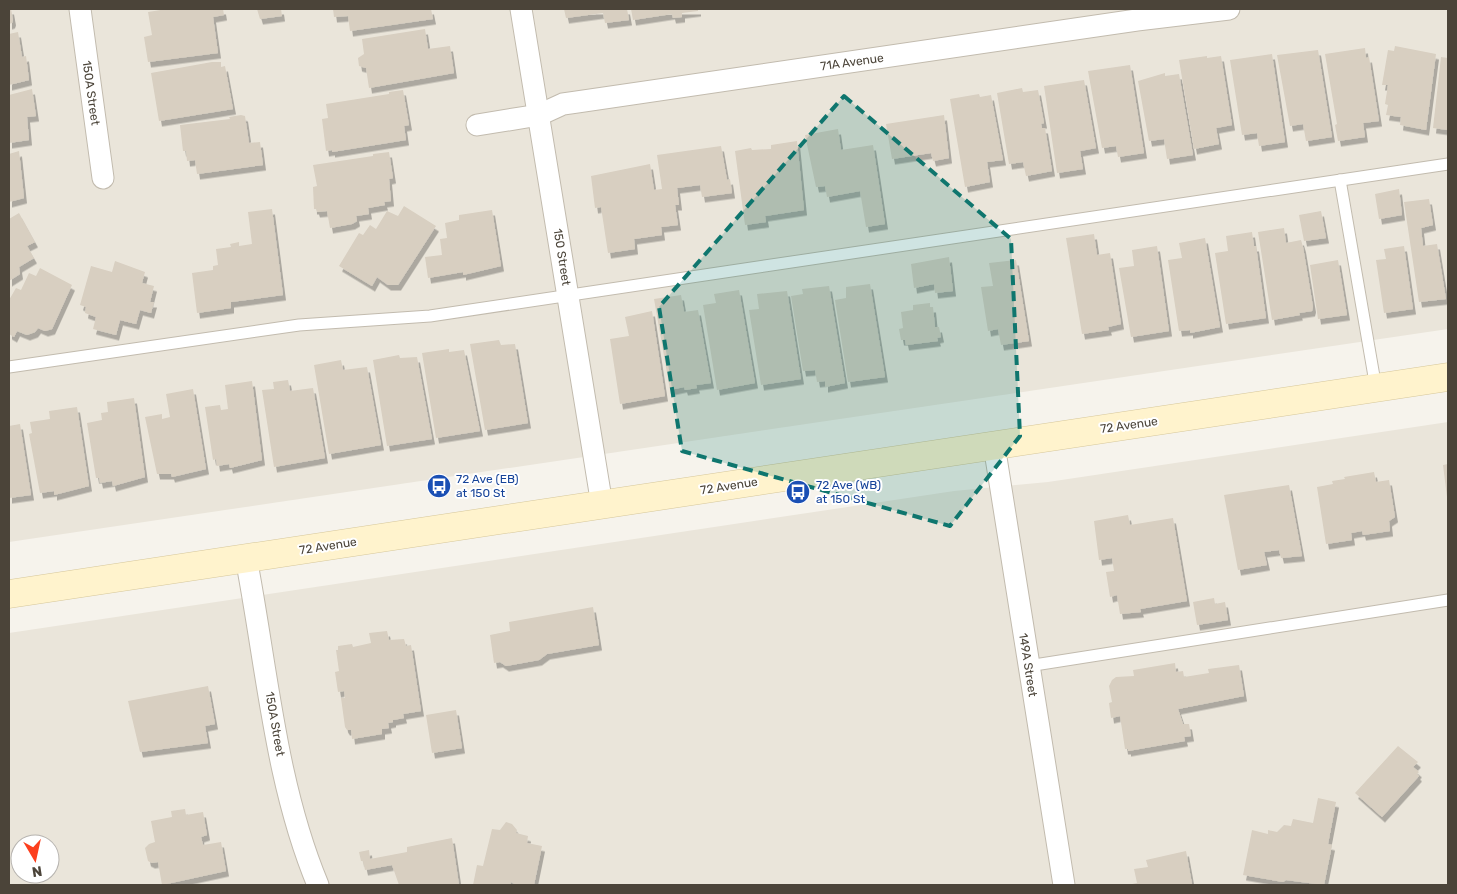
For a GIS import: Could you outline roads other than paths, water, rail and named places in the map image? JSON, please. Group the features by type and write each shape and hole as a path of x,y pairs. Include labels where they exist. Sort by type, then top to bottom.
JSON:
{"main road":[{"name":"72 Avenue","path":"9,594 1448,377"}],"street":[{"name":"150A Street","path":"80,9 103,178"},
{"name":"150 Street","path":"521,9 602,505"},
{"name":"71A Avenue","path":"477,125 539,115 563,104 1136,20 1229,9"},
{"name":"149A Street","path":"994,445 1064,885"},
{"name":"150A Street","path":"246,558 286,784 302,847 318,885"}],"lane":[{"path":"9,367 299,325 430,316 1448,164"},
{"path":"1340,180 1376,388"},
{"path":"1028,666 1448,600"}],"place":[{"name":"72 Ave (EB) at 150 St","path":"439,486"},
{"name":"72 Ave (WB) at 150 St","path":"798,492"}]}
